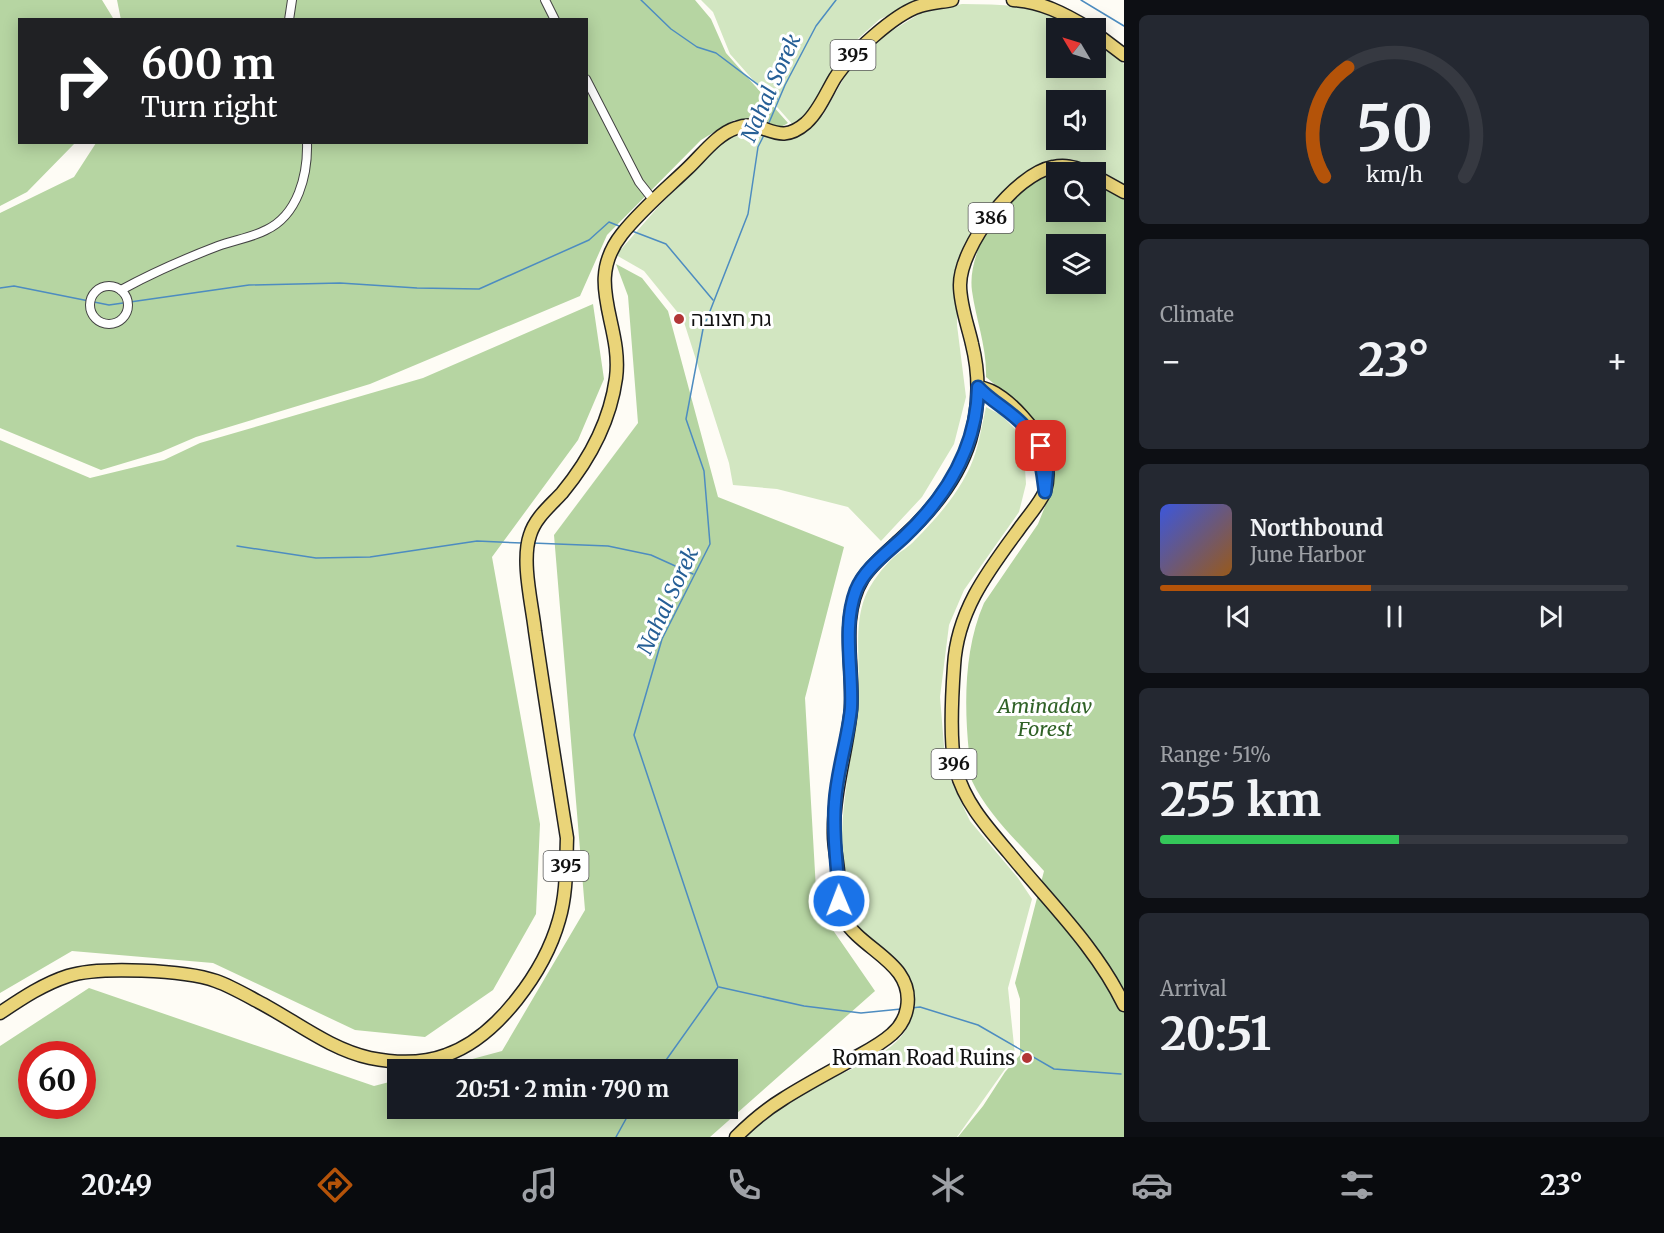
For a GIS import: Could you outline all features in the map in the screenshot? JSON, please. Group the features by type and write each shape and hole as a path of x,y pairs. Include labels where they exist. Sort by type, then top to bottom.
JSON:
{"main road":[{"name":"395","path":"0,1012 46,985 67,976 100,969 174,974 215,981 256,1000 349,1052 398,1062 427,1060 449,1055 472,1041 493,1024 516,999 539,966 560,919 566,878 567,838 535,628 526,547 530,532 536,522 596,446 604,427 616,376 616,347 603,286 604,269 611,249 623,232 654,201 715,142 730,131 748,125 759,126 776,134 787,133 807,122 852,56 884,29 919,6 952,0"},
{"path":"1013,0 1024,0 1064,13 1072,18"},
{"path":"1106,41 1124,55"},
{"name":"386","path":"736,1137 755,1118 781,1100 875,1047 903,1022 908,992 900,973 857,935 843,918 839,901 834,837 835,800 851,708 851,612 856,590 866,574 932,509 954,476 970,441 978,403 978,387 975,358 960,285 963,268 976,239 1003,202 1029,177 1046,169"},
{"path":"1106,182 1124,192"},
{"path":"975,358 981,370 1003,399 1032,427 1041,446 1047,471 1045,492"},
{"path":"978,387 986,388 1003,399"},
{"path":"978,387 1024,425 1031,435 1042,467 1045,492"},
{"name":"396","path":"1045,492 982,580 967,609 957,640 954,664 952,754 964,794 980,819 1106,971 1124,1005"}],"street":[{"path":"289,18 292,0"},
{"path":"545,0 554,18"},
{"path":"588,83 639,182 654,201"},
{"path":"121,290 160,269 267,230 279,222 298,198 307,144"},
{"path":"102,287 115,287 121,290 128,306 124,317 107,324 96,318 90,307 93,295 102,287"}],"green space":[{"path":"0,0 102,0 113,18 18,18 18,144 74,144 27,192 0,206"},
{"path":"117,0 695,0 711,19 726,53 788,123 776,130 757,122 734,120 701,140 607,235 580,296 370,384 196,437 161,452 101,470 0,428 0,213 74,177 95,144 588,144 588,18 121,18"},
{"path":"701,0 924,0 880,19 851,45 831,73 812,108 793,125 730,54 713,12"},
{"path":"962,4 1022,7 1059,18 1046,18 1046,78 1106,78 1106,49 1124,64 1124,185 1106,174 1106,162 1079,162 1071,159 1046,162 1025,172 998,198 970,234 957,276 957,325 966,397 954,444 922,497 881,541 848,507 777,489 733,485 729,463 683,319 644,271 616,255 659,206 719,146 737,133 757,133 777,140 800,133 823,115 853,62 885,35 921,13"},
{"name":"Aminadav Forest","path":"1046,174 1046,222 1106,222 1106,187 1124,196 1124,1137 958,1137 1020,1055 1020,999 1015,983 1044,871 995,817 972,781 966,716 969,658 977,620 984,603 1038,524 1052,489 1050,444 1040,424 1015,405 986,377 985,355 972,291 974,263 986,234 1003,207 1030,183"},
{"path":"616,264 642,278 668,311 718,497 844,547 805,698 817,907 875,991 738,1112 738,1059 472,1059 502,1051 585,910 554,535 638,423 628,296"},
{"path":"593,304 604,379 578,440 492,557 540,824 536,914 493,990 425,1037 355,1030 213,963 72,951 0,993 0,440 90,478 164,460 200,443 423,378"},
{"path":"986,407 1001,415 1018,432 1024,452 1026,484 1019,512 964,590 949,625 940,697 946,770 970,821 1018,878 1032,899 1008,988 1015,1055 957,1137 746,1137 795,1097 879,1055 903,1034 910,1021 912,1003 903,974 893,957 856,926 847,903 844,880 843,818 859,684 859,621 865,597 877,576 943,510 959,488 972,464"},
{"path":"89,988 374,1086 387,1083 387,1119 730,1119 710,1137 0,1137 0,1046"}],"waterway":[{"path":"641,0 671,29 697,47 716,53 777,99"},
{"name":"Nahal Sorek","path":"768,125 785,85 816,26 836,0"},
{"path":"1081,0 1124,26"},
{"name":"Nahal Sorek","path":"667,1059 718,987 634,735 662,639 710,544 704,471 686,419 703,329 748,214 758,147 764,135"},
{"path":"0,288 14,286 109,305 249,285 340,283 479,289 589,240 609,222 619,226"},
{"path":"632,231 666,244 713,300"},
{"path":"237,546 316,558 370,557 477,541 522,543"},
{"path":"532,543 608,546 651,555 693,574"},
{"path":"719,987 804,1006 861,1013 901,1009"},
{"path":"911,1008 920,1007 978,1025 1054,1069 1121,1074"},
{"name":"Nahal Sorek","path":"616,1137 626,1119"}],"place":[{"name":"גת חצובה","path":"679,319"},
{"name":"Roman Road Ruins","path":"1027,1058"}],"route":[{"path":"839,901 834,837 835,800 851,708 851,612 856,590 875,564 932,509 954,476 970,441 978,403 978,387 1024,425 1031,435 1042,467 1045,492 1047,471 1041,446"}]}
